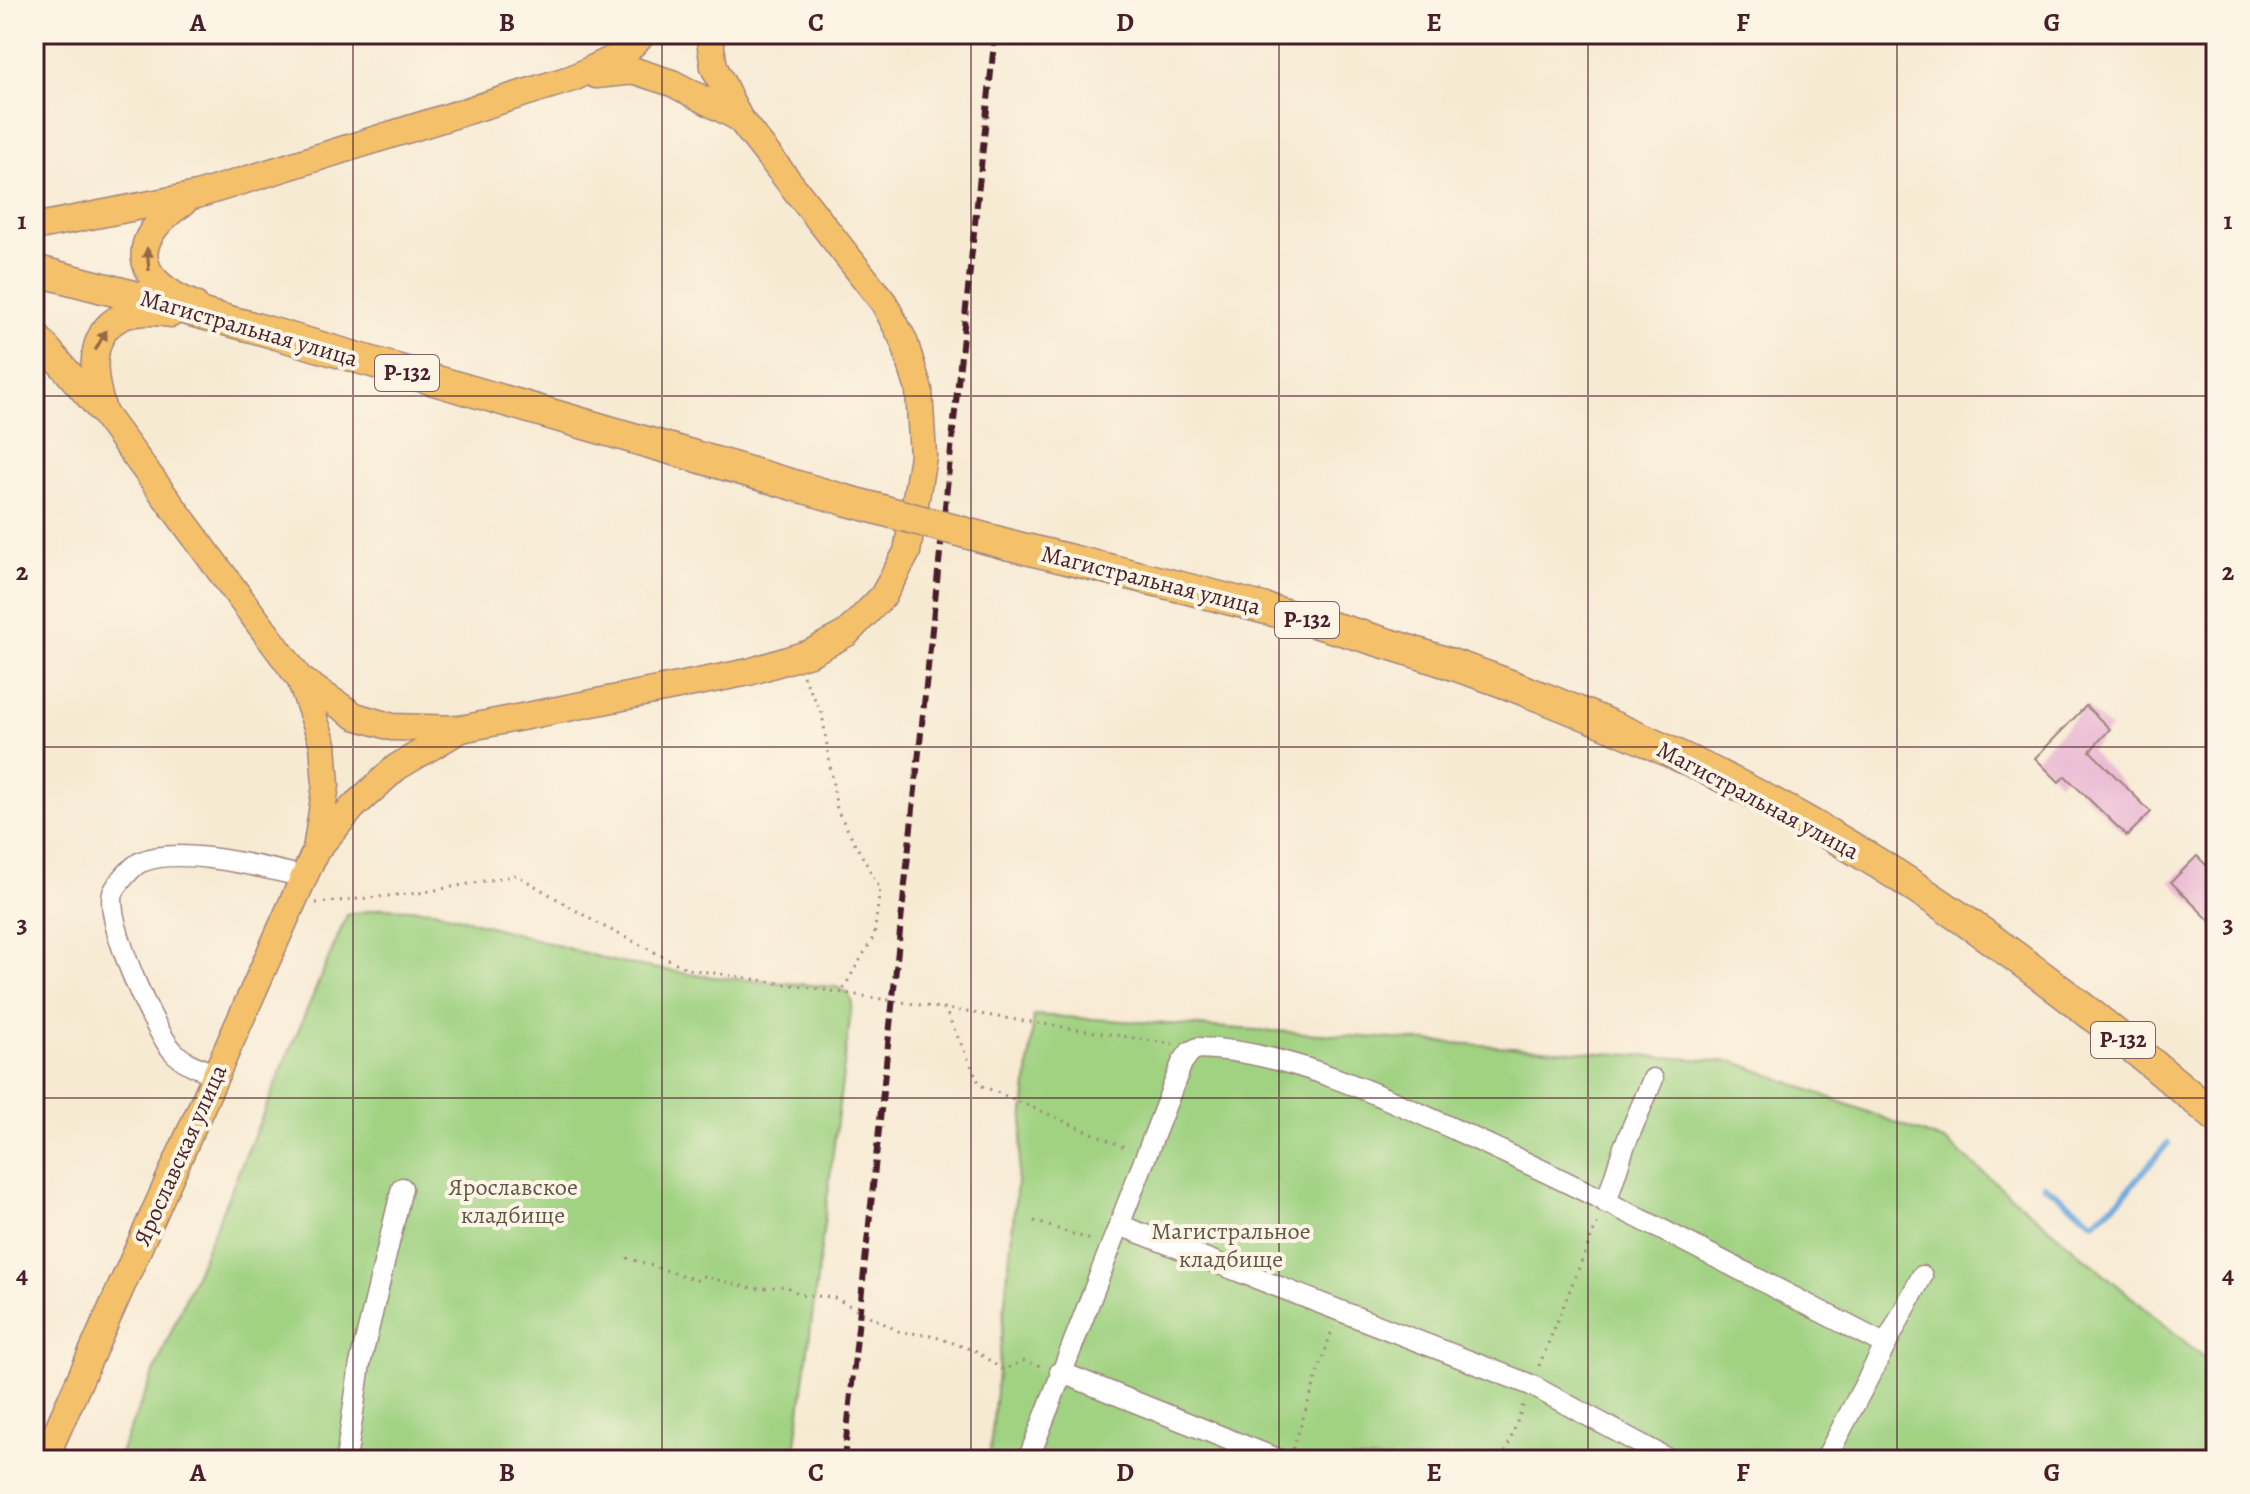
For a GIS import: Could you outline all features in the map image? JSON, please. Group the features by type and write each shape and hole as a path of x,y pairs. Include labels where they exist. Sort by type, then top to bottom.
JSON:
{"highway":[{"name":"Магистральная улица","path":"34,270 252,327 845,500 1010,545 1261,606 1440,661 1597,720 1675,754 1880,865 2114,1033 2216,1117"}],"main road":[{"path":"34,227 197,195 573,78 623,54 643,34"},
{"path":"300,679 355,716 392,727 461,729 749,672 810,653 847,633 874,605 907,552 923,456 919,390 904,341 884,303 739,118 714,67 709,34"},
{"path":"573,78 635,71 672,83 739,118"},
{"path":"197,195 159,219 147,237 145,258 150,278 178,298 252,327"},
{"path":"104,414 92,364 100,337 112,323 129,314 152,311 252,327"},
{"path":"34,333 104,414 300,679 323,744 326,785 316,850"},
{"path":"316,850 353,807 397,767 461,729"},
{"name":"Ярославская улица","path":"44,1460 316,850"}],"lane":[{"path":"216,1075 177,1055 160,1036 133,977 112,906 113,892 139,862 158,859 226,859 305,877"},
{"path":"1028,1460 1060,1372 1122,1226 1182,1063 1190,1052 1198,1048 1292,1065 1406,1107 1606,1203 1886,1345"},
{"path":"1606,1203 1624,1147 1653,1079"},
{"path":"346,1460 360,1364 402,1188"},
{"path":"1122,1226 1531,1385 1670,1460"},
{"path":"1825,1460 1922,1276"},
{"path":"1060,1372 1280,1460"}],"path":[{"path":"802,676 822,713 837,810 880,889 874,936 842,991"},
{"path":"316,903 419,893 517,875 597,923 688,969 943,1006 1198,1048"},
{"path":"943,1006 980,1085 1147,1157"},
{"path":"1503,1460 1606,1203"},
{"path":"1034,1221 1112,1247"},
{"path":"627,1258 697,1280 702,1276 755,1289 786,1286 801,1295 833,1297 900,1332 930,1335 976,1351 1003,1370 1024,1361 1060,1372"},
{"path":"1290,1460 1338,1309"}],"green space":[{"name":"Ярославское кладбище","path":"382,908 433,910 616,962 701,976 836,987 848,993 852,1003 794,1460 117,1460 347,915"},
{"name":"Магистральное кладбище","path":"1034,1015 1736,1062 1947,1142 2216,1368 2216,1460 989,1460"}],"building":[{"path":"2086,706 2110,729 2090,751 2151,812 2127,836 2065,776 2059,782 2035,758"},
{"path":"2197,856 2216,875 2216,927 2171,882"}],"waterway":[{"path":"2044,1185 2094,1222 2122,1197 2168,1143"}],"railway":[{"path":"844,1460 995,34"}]}
